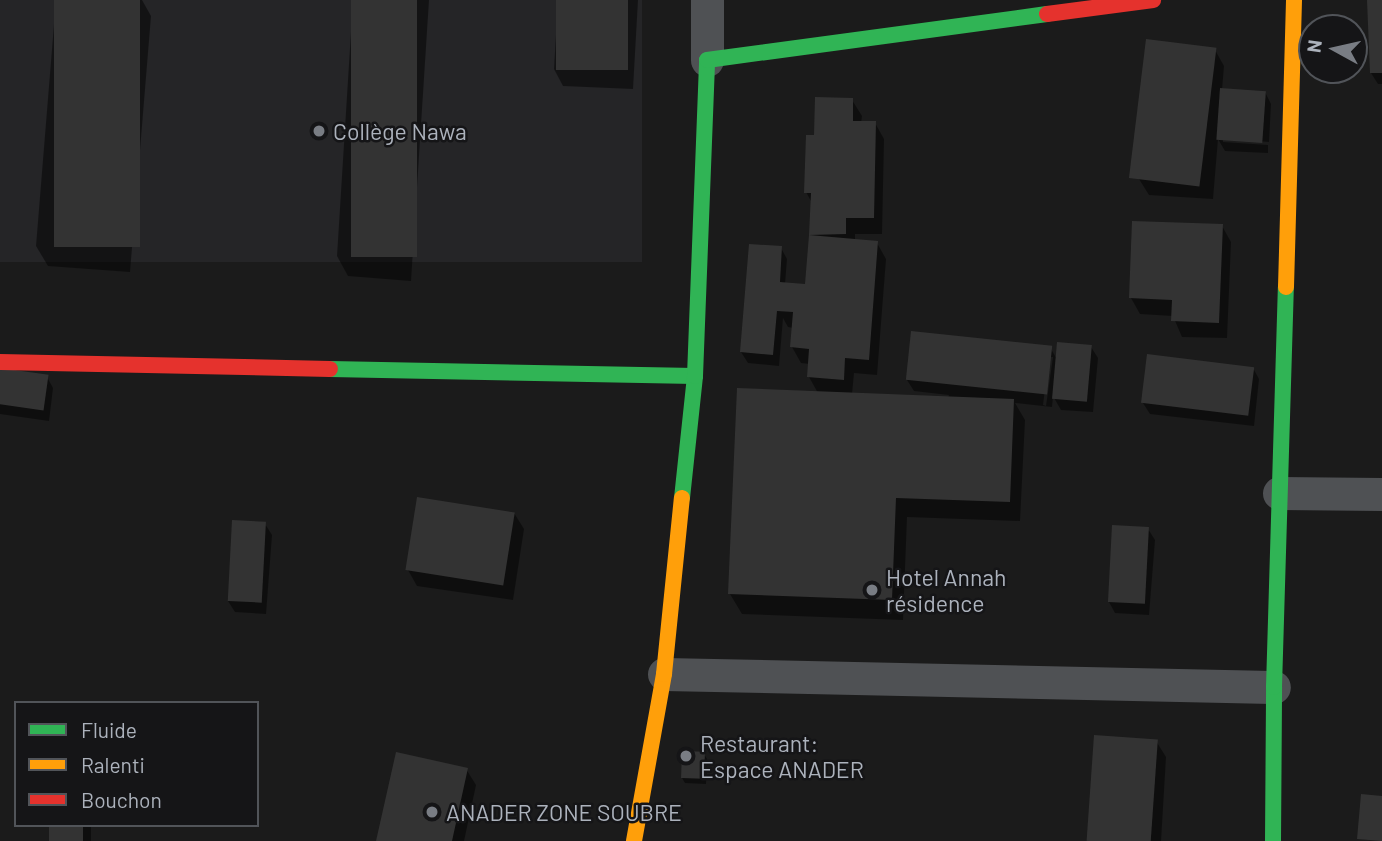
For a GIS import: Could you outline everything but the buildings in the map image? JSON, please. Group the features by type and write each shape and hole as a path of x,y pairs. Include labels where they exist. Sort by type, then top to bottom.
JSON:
{"street":[{"path":"634,841 664,674 695,376 707,0"},
{"path":"707,60 1153,0"},
{"path":"1273,841 1274,687 1294,0"},
{"path":"0,362 695,376"},
{"path":"1279,493 1382,494"},
{"path":"664,674 1274,687"}],"shaded area":[{"name":"Collège Nawa","path":"0,0 642,0 642,262 0,262"}],"traffic: fast":[{"path":"682,498 695,376 707,60 1047,14"},
{"path":"1273,841 1274,687 1286,287"},
{"path":"330,369 695,376"}],"traffic: slow":[{"path":"1286,287 1294,0"},
{"path":"634,841 664,674 682,498"}],"traffic: jam":[{"path":"1047,14 1153,0"},
{"path":"0,362 330,369"}],"place":[{"name":"Collège Nawa","path":"319,131"},
{"name":"Hotel Annah résidence","path":"872,590"},
{"name":"Restaurant: Espace ANADER","path":"686,756"},
{"name":"ANADER ZONE SOUBRE","path":"432,812"}]}
